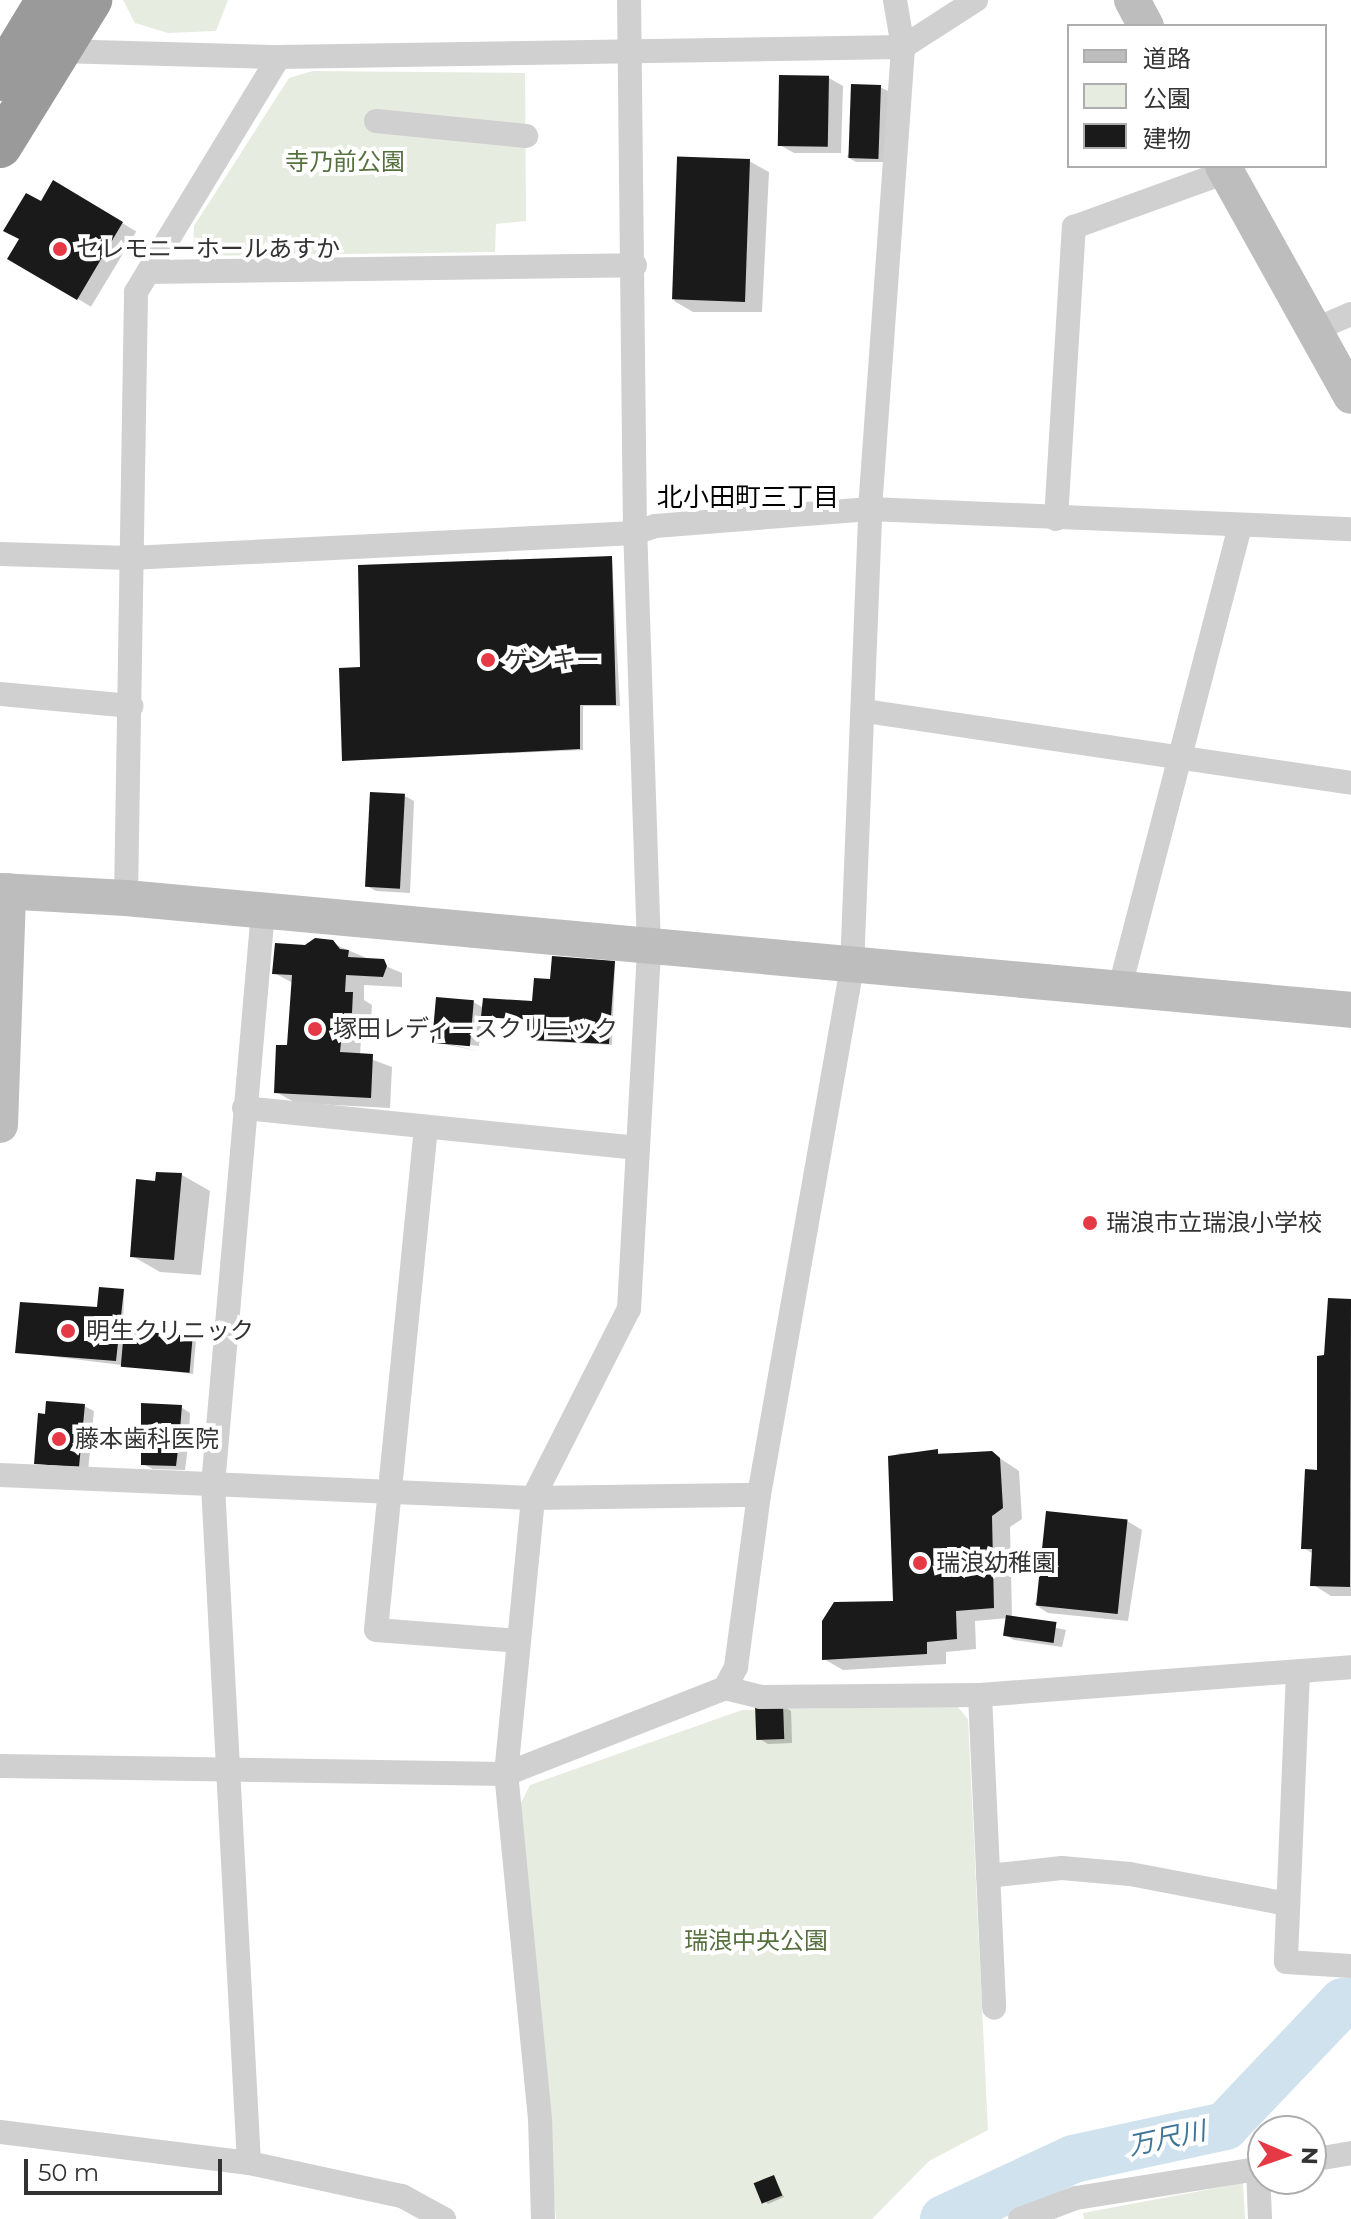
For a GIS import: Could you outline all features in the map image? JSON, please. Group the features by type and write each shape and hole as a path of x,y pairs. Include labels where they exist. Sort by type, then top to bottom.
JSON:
{"highway":[{"path":"0,79 48,0"},
{"path":"0,146 90,0"}],"street":[{"path":"543,2219 540,2119 506,1774 533,1498 629,1309 649,948 635,533 635,265 629,0"},
{"path":"725,1688 736,1667 759,1495 852,967 865,711 870,509 903,47 895,0"},
{"path":"58,51 279,57 631,55 903,47 976,0"},
{"path":"1132,0 1145,24"},
{"path":"126,898 136,292 279,57"},
{"path":"376,121 526,136"},
{"path":"1056,519 1074,227 1224,169 1351,396"},
{"path":"148,272 635,265"},
{"path":"1314,330 1351,314"},
{"path":"0,554 130,558 635,533 655,526 870,509 1351,529"},
{"path":"1120,987 1240,526"},
{"path":"0,694 131,706"},
{"path":"865,711 1351,783"},
{"path":"1,1108 4,891 126,898 852,967 1120,987 1351,1010"},
{"path":"249,2163 232,1771 213,1485 263,911"},
{"path":"244,1108 638,1148"},
{"path":"426,1127 376,1630 519,1641"},
{"path":"0,1475 533,1498 759,1495"},
{"path":"0,1766 506,1774 725,1688 760,1697 980,1695 1351,1667"},
{"path":"1298,1672 1286,1962 1351,1966"},
{"path":"980,1695 994,2008"},
{"path":"988,1876 1062,1868 1117,1873 1288,1904"},
{"path":"0,2132 249,2163 402,2196 444,2219"},
{"path":"1327,2157 1351,2153"},
{"path":"1020,2219 1076,2198 1247,2170"},
{"path":"1260,2195 1260,2219"}],"green space":[{"path":"123,0 228,0 216,31 168,33 135,23"},
{"name":"寺乃前公園","path":"313,71 525,73 526,221 496,224 495,252 193,256 194,226 289,78"},
{"name":"瑞浪中央公園","path":"957,1706 968,1719 988,2130 929,2161 872,2219 556,2219 519,1807 530,1785 742,1710"},
{"path":"1243,2183 1245,2219 1084,2219 1083,2213"}],"building":[{"path":"779,75 829,76 828,147 778,146"},
{"path":"851,84 881,85 878,159 848,158"},
{"path":"677,156 750,159 745,302 672,299"},
{"name":"セレモニーホールあすか","path":"53,180 123,222 77,300 7,259 19,239 3,231 26,193 41,201"},
{"path":"612,556 616,705 580,705 580,749 342,761 339,668 360,667 358,565"},
{"path":"370,792 405,794 400,889 365,887"},
{"name":"塚田レディースクリニック","path":"315,938 333,940 340,949 349,950 348,957 384,959 387,966 383,977 346,975 345,992 353,992 352,1013 344,1013 340,1052 373,1054 371,1098 274,1093 276,1045 287,1045 292,975 272,974 275,943 305,945"},
{"path":"552,956 615,961 609,1044 530,1040 531,1020 481,1017 483,998 532,1001 534,978 550,979"},
{"path":"436,997 474,1000 470,1046 432,1043"},
{"path":"156,1172 182,1173 174,1260 130,1257 136,1179 155,1181"},
{"name":"明生クリニック","path":"99,1287 124,1289 116,1361 15,1353 20,1302 97,1307"},
{"path":"1328,1298 1351,1299 1350,1587 1310,1586 1312,1549 1301,1549 1305,1469 1317,1470 1317,1356 1324,1355"},
{"path":"124,1330 193,1336 190,1373 121,1367"},
{"name":"藤本歯科医院","path":"46,1401 85,1404 79,1467 34,1464 38,1413 45,1414"},
{"path":"141,1403 182,1405 180,1430 191,1430 189,1442 179,1442 176,1466 141,1465"},
{"path":"938,1449 938,1454 992,1451 1000,1458 1003,1508 992,1516 994,1608 956,1611 957,1639 927,1642 927,1654 822,1660 822,1621 834,1602 893,1601 888,1456"},
{"path":"1046,1511 1128,1520 1118,1614 1036,1605"},
{"path":"1006,1615 1057,1622 1054,1643 1003,1636"},
{"path":"783,1703 784,1739 756,1740 755,1704"},
{"path":"774,2175 782,2195 762,2204 754,2183"}],"waterway":[{"name":"万尺川","path":"944,2219 1073,2159 1225,2126 1343,2002 1351,2001"}],"place":[{"name":"セレモニーホールあすか","path":"60,249"},
{"name":"ゲンキー","path":"488,660"},
{"name":"塚田レディースクリニック","path":"315,1029"},
{"name":"瑞浪市立瑞浪小学校","path":"1090,1223"},
{"name":"明生クリニック","path":"68,1331"},
{"name":"藤本歯科医院","path":"59,1439"},
{"name":"瑞浪幼稚園","path":"920,1563"}],"district":[{"name":"北小田町三丁目","path":"748,498"}]}
